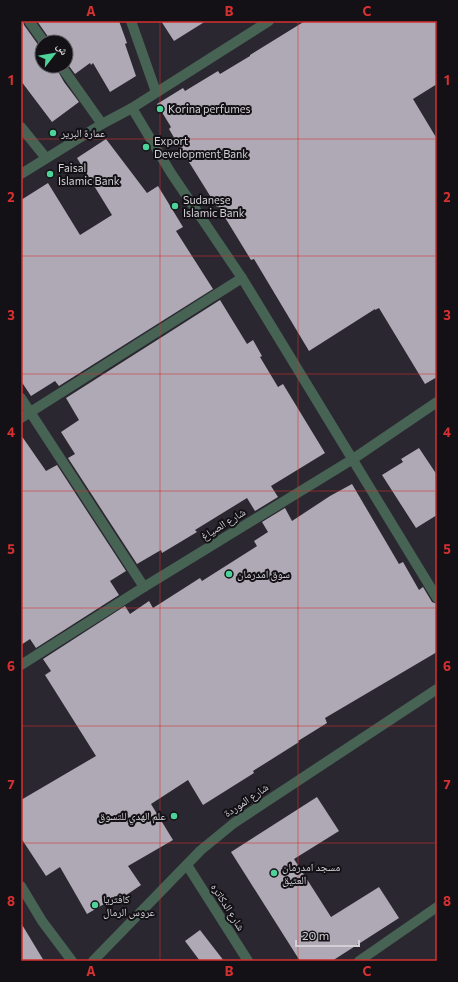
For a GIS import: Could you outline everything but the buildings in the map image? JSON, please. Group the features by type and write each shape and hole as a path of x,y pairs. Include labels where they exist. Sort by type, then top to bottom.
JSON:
{"street":[{"path":"29,21 38,34"},
{"path":"132,21 156,92"},
{"path":"21,174 102,124 132,108 269,21"},
{"path":"67,74 102,124"},
{"path":"132,108 170,173 242,278 437,598"},
{"path":"21,127 46,158"},
{"path":"21,418 242,278"},
{"path":"21,398 144,587"},
{"name":"شارع الصياغ","path":"21,665 144,587 353,459 437,402"},
{"name":"شارع الموردة","path":"92,961 201,850 234,822 437,689"},
{"name":"شارع الدكاتره","path":"187,865 248,961"},
{"path":"21,886 42,921 72,961"},
{"path":"359,961 437,907"}],"place":[{"name":"Korina perfumes","path":"160,109"},
{"name":"عمارة البرير","path":"53,133"},
{"name":"Export Development Bank","path":"146,147"},
{"name":"Faisal Islamic Bank","path":"50,174"},
{"name":"Sudanese Islamic Bank","path":"175,206"},
{"name":"سوق امدرمان","path":"229,574"},
{"name":"علم الهدي للتسوق","path":"174,816"},
{"name":"مسجد امدرمان العتيق","path":"274,873"},
{"name":"كافتريا عروس الرمال","path":"95,905"}]}
